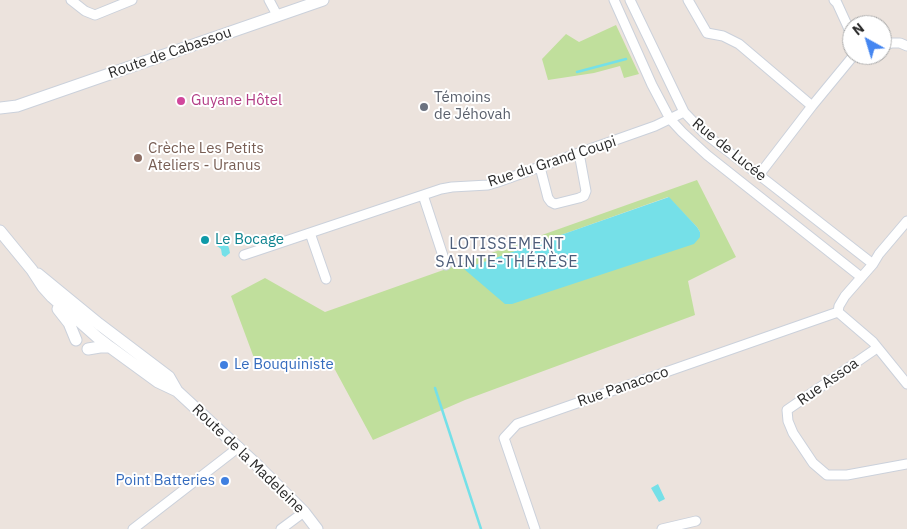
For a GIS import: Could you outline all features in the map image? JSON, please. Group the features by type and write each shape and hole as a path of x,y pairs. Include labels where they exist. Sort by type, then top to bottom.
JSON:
{"main road":[{"name":"Route de Cabassou","path":"0,116 17,106 324,0"},
{"name":"Route de Cabassou","path":"0,108 17,106"},
{"name":"Route de la Madeleine","path":"0,231 52,296 97,337 158,382 176,392 239,447 304,512 317,529"},
{"name":"Route de la Madeleine","path":"32,270 168,377 176,392"},
{"path":"52,296 69,324 76,340"},
{"path":"88,350 110,347"}],"street":[{"path":"71,0 85,12 95,15 132,0"},
{"path":"269,0 277,15"},
{"path":"614,0 652,85 670,118 682,132 707,155 861,277"},
{"name":"Rue de Lucée","path":"630,0 684,112 704,133 873,264"},
{"path":"688,0 707,33 723,36 739,44 812,106"},
{"path":"834,0 842,15"},
{"path":"892,43 900,43 907,46"},
{"path":"759,176 846,65"},
{"name":"Rue du Grand Coupi","path":"244,255 442,189 488,185 498,182 655,126 684,112"},
{"path":"540,167 548,198 551,202 555,204 579,198 584,196 586,192 579,153"},
{"path":"423,195 446,265"},
{"path":"907,221 845,296 838,312 873,342 907,384"},
{"path":"310,233 326,279"},
{"name":"Rue Panacoco","path":"535,529 504,438 517,424 838,312"},
{"name":"Rue Assoa","path":"878,348 787,410 788,421 793,433 812,463 827,475 847,475 907,464"},
{"path":"133,529 239,447"},
{"path":"281,529 304,512"},
{"path":"662,529 696,521"}],"green space":[{"path":"616,25 639,74 624,78 620,66 594,73 548,80 542,59 566,34 579,42"},
{"path":"697,180 736,257 688,281 695,315 465,400 373,440 333,366 254,358 231,296 265,278 325,312","holes":["668,197 700,232 465,269"]}],"water":[{"path":"669,197 700,232 700,237 694,244 512,304 505,304 464,269"},
{"path":"225,240 230,253 225,257 217,246 219,242"},
{"path":"658,484 665,499 659,502 651,488"}],"waterway":[{"path":"577,72 626,59"},
{"path":"435,388 481,529"}],"place":[{"name":"Guyane Hôtel","path":"181,101"},
{"name":"Témoins de Jéhovah","path":"424,107"},
{"name":"Crèche Les Petits Ateliers - Uranus","path":"138,158"},
{"name":"Le Bocage","path":"205,240"},
{"name":"Le Bouquiniste","path":"224,365"},
{"name":"Point Batteries","path":"225,481"}],"district":[{"name":"LOTISSEMENT SAINTE-THÉRÈSE","path":"507,253"}]}
